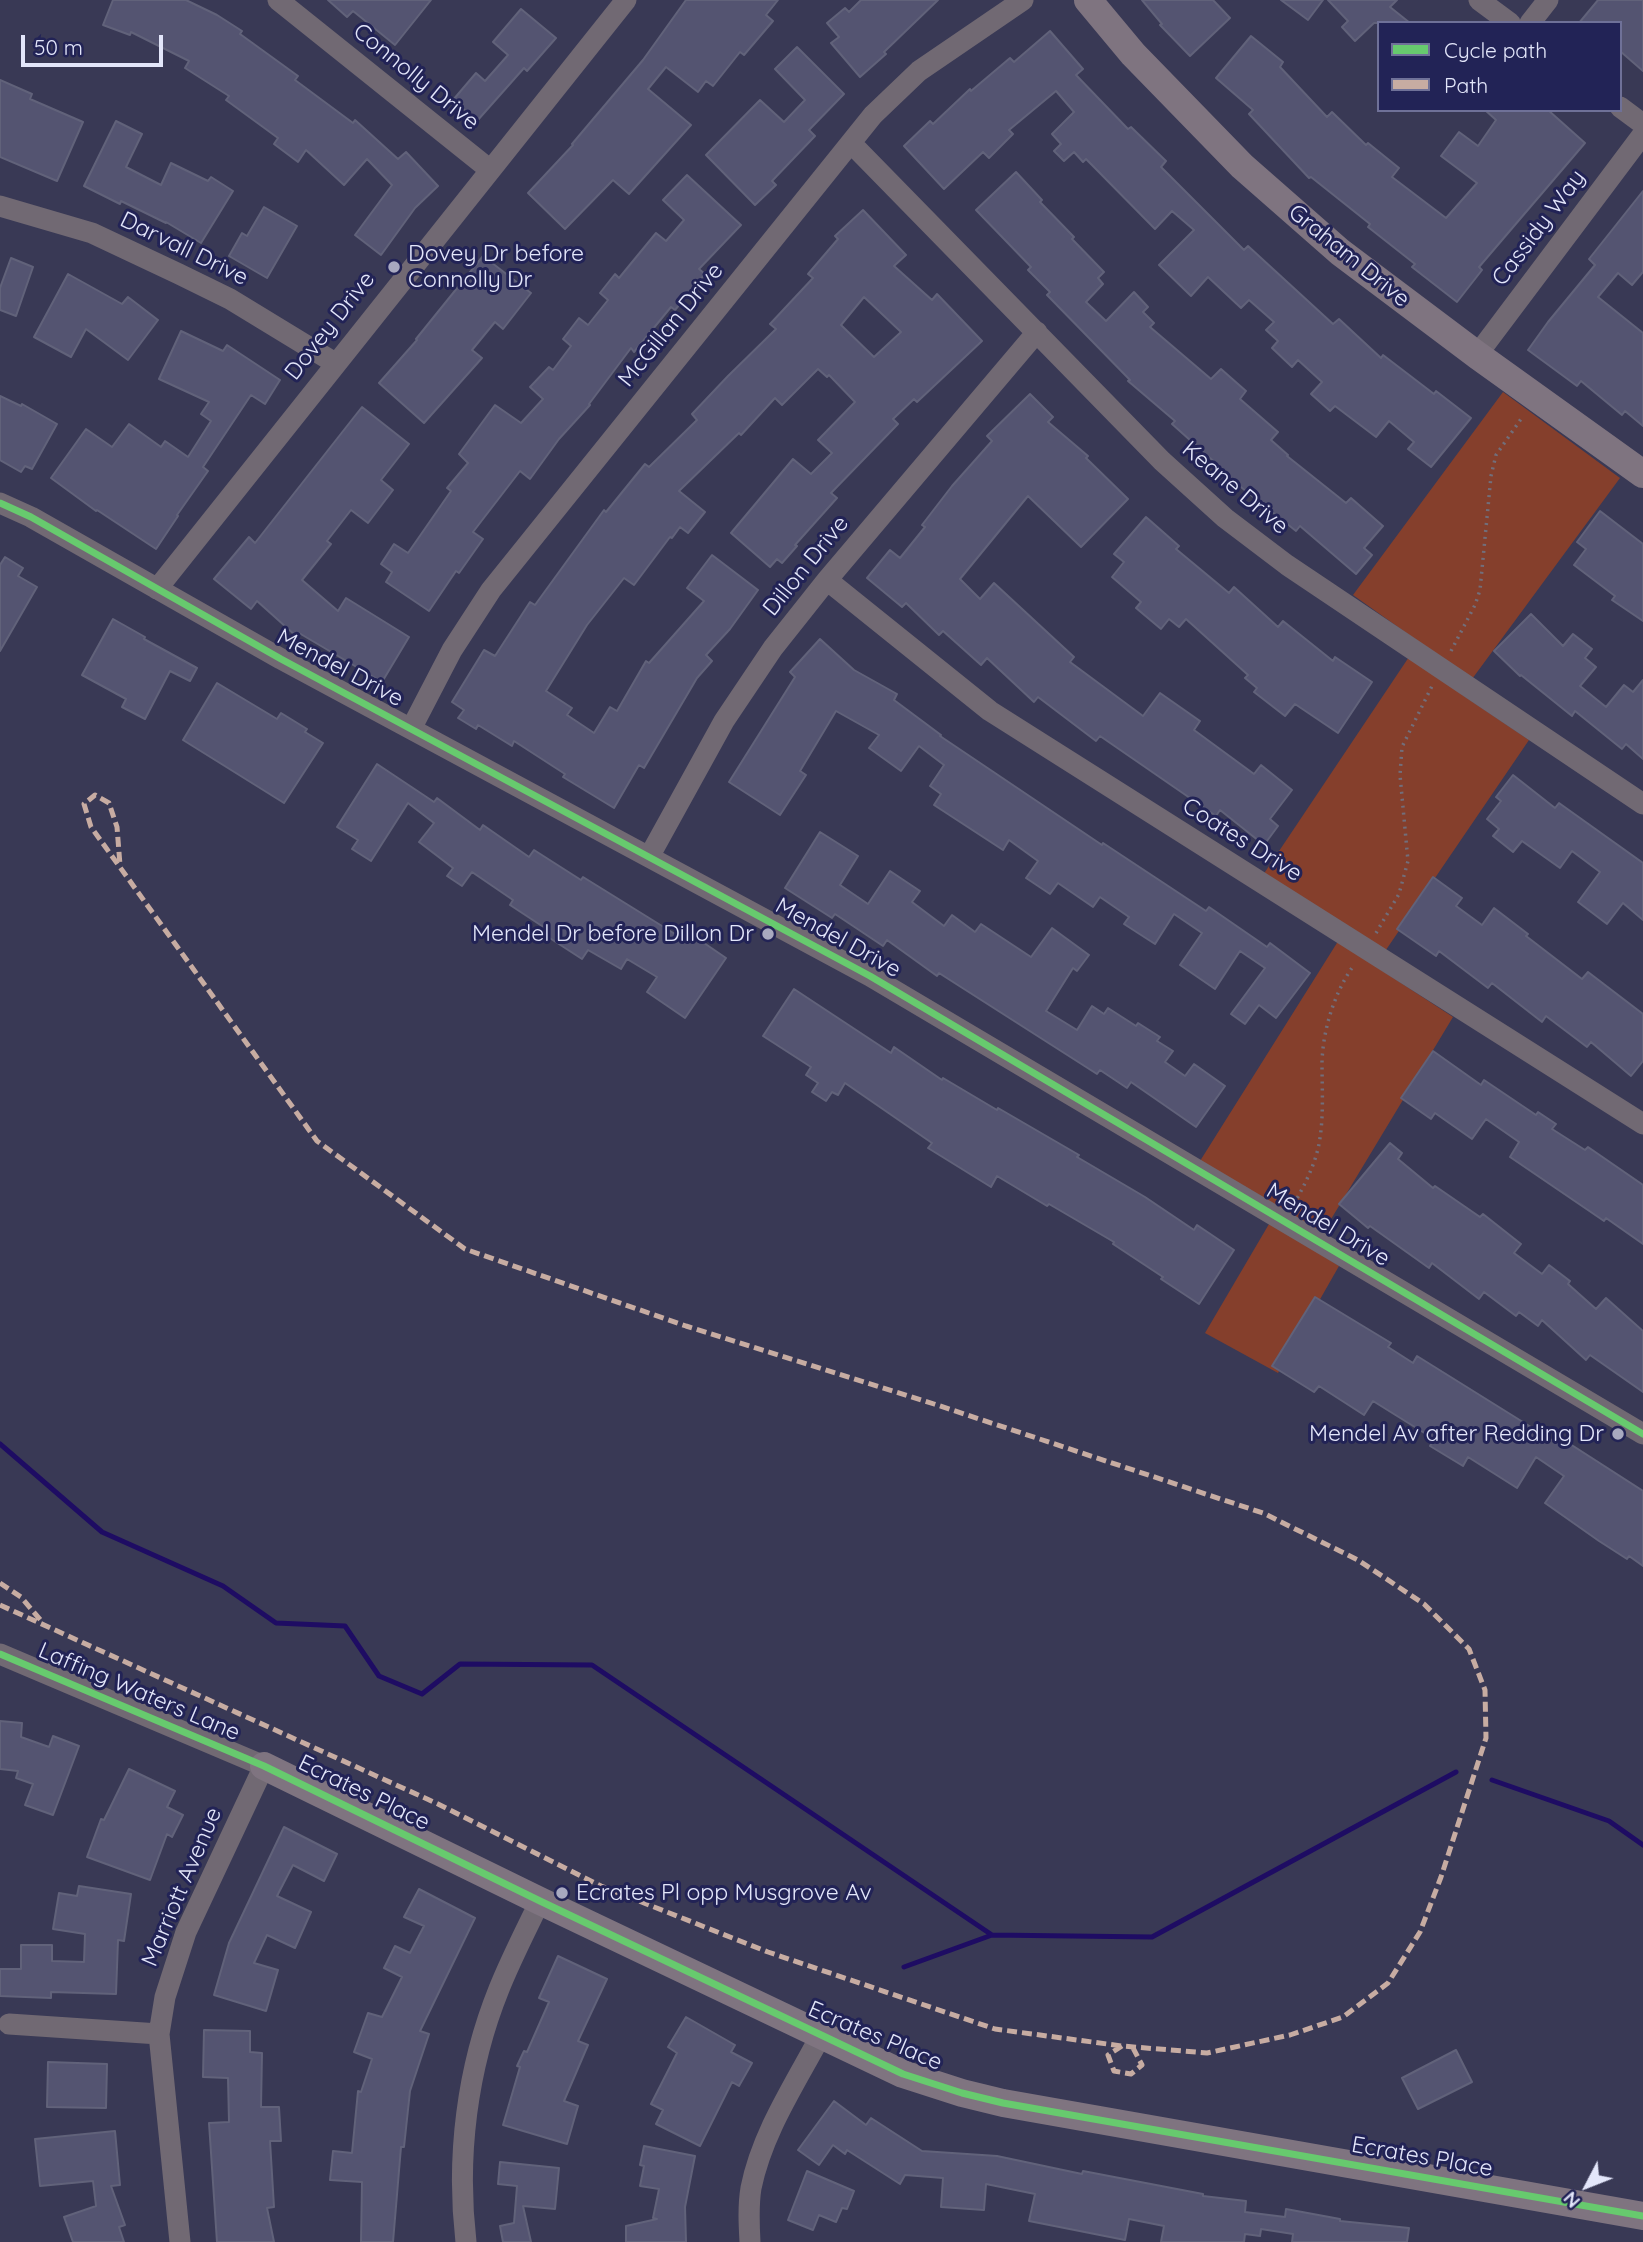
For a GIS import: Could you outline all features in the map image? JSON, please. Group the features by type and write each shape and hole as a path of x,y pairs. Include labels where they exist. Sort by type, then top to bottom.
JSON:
{"street":[{"name":"Connolly Drive","path":"278,0 489,169"},
{"name":"Dovey Drive","path":"157,589 626,0"},
{"name":"McGillan Drive","path":"411,729 452,650 491,590 873,115 919,71 1023,0"},
{"name":"Graham Drive","path":"1088,0 1133,54 1242,166 1340,252 1476,355 1643,474"},
{"path":"1479,0 1507,21"},
{"path":"1532,21 1548,0"},
{"path":"1622,108 1643,124"},
{"name":"Cassidy Way","path":"1476,355 1643,134"},
{"name":"Keane Drive","path":"851,143 1162,461 1225,518 1287,565 1643,804"},
{"name":"Darvall Drive","path":"0,206 92,233 230,299 335,363"},
{"name":"Dillon Drive","path":"649,857 748,683 827,580 1037,332"},
{"name":"Mendel Drive","path":"0,503 31,517 281,659 870,976 1643,1434"},
{"name":"Coates Drive","path":"827,580 990,711 1643,1124"},
{"name":"Laffing Waters Lane","path":"0,1654 264,1766"},
{"name":"Ecrates Place","path":"264,1766 903,2074 1003,2103 1643,2216"},
{"name":"Marriott Avenue","path":"180,2242 159,2034 165,1997 186,1932 264,1766"},
{"path":"466,2242 461,2202 467,2104 484,2034 498,1992 540,1901"},
{"path":"9,2024 159,2034"},
{"path":"750,2242 751,2190 758,2160 770,2131 821,2035"}],"path":[{"path":"1285,1222 1305,1185 1319,1147 1323,1119 1322,1058 1334,1003 1344,979 1366,950 1399,894 1405,874 1408,847 1399,775 1406,736 1475,605 1480,590 1491,476 1496,455 1536,398"}],"shaded area":[{"path":"1503,392 1620,478 1461,694 1529,740 1375,966 1453,1017 1313,1249 1339,1266 1278,1373 1205,1333 1279,1207 1200,1161 1347,927 1263,875 1419,642 1353,595"}],"building":[{"path":"113,0 186,0 217,15 242,31 240,34 298,76 295,80 353,123 355,120 398,159 406,152 438,186 415,208 381,255 355,235 392,185 367,159 344,185 306,150 298,162 274,144 278,138 226,100 229,96 185,68 189,61 131,32 130,35 103,25"},
{"path":"328,0 431,0 395,45 353,11 347,17"},
{"path":"686,0 778,0 766,15 773,21 744,55 740,52 713,86 706,81 698,92 666,67 648,89 691,125 629,194 613,180 565,229 528,193 573,145 643,60"},
{"path":"861,0 938,0 860,77 831,43 839,37 827,23 845,8 849,12"},
{"path":"1142,0 1213,0 1230,18 1190,56 1160,25 1162,24"},
{"path":"1281,0 1323,0 1308,20"},
{"path":"1328,0 1397,0 1390,7 1408,21 1377,21 1355,41 1342,27 1348,21"},
{"path":"1598,0 1643,0 1643,71 1622,53 1622,21 1581,21"},
{"path":"521,9 556,38 527,71 524,68 477,121 453,100 476,73 485,81 508,55 493,42"},
{"path":"1050,31 1083,69 1076,75 1128,129 1131,127 1166,161 1161,167 1244,250 1248,246 1333,324 1339,319 1381,358 1383,355 1471,418 1431,467 1408,449 1414,442 1389,421 1376,437 1335,406 1330,411 1311,394 1322,382 1298,360 1292,367 1272,348 1278,341 1266,330 1274,322 1249,300 1241,308 1208,277 1191,296 1159,265 1194,230 1172,211 1155,229 1086,159 1083,162 1074,152 1064,161 1054,151 1061,144 1052,134 1074,112 1056,91 1009,130 1013,134 989,158 983,152 944,189 904,146 930,121 933,124 970,89 971,91 1010,58 1014,62"},
{"path":"1251,36 1283,62 1280,67 1327,117 1332,112 1366,145 1368,143 1399,168 1392,177 1446,218 1477,183 1441,156 1459,132 1478,146 1496,120 1487,112 1550,112 1585,143 1479,267 1482,270 1457,302 1412,267 1415,264 1368,227 1370,224 1309,178 1249,114 1253,110 1216,78"},
{"path":"797,47 844,94 809,130 815,136 772,181 776,185 755,205 706,155 760,100 784,122 805,100 775,69"},
{"path":"0,80 32,94 30,99 83,122 57,181 0,157"},
{"path":"116,121 142,134 126,167 161,185 171,163 208,181 211,177 233,191 201,243 166,222 84,186"},
{"path":"1016,172 1074,237 1072,239 1104,272 1098,278 1103,284 1086,302 1106,321 1134,292 1148,307 1143,312 1154,323 1150,327 1211,379 1221,369 1246,391 1240,399 1278,432 1271,440 1287,456 1346,503 1351,498 1383,526 1364,548 1372,555 1356,574 1300,526 1296,531 1217,468 1219,466 1172,424 1175,421 1128,381 1130,380 1047,295 1050,292 1028,270 1031,267 976,210"},
{"path":"687,175 741,225 699,269 705,274 675,310 671,307 634,352 631,348 590,405 559,439 530,479 520,471 473,532 483,539 459,573 456,571 429,611 386,582 392,572 381,564 394,544 408,553 451,491 447,488 468,463 459,454 495,405 521,423 543,399 530,387 549,367 553,370 571,346 563,339 579,318 588,325 608,300 600,293 615,274 619,278 656,233 666,241 684,220 663,200"},
{"path":"1643,191 1643,272 1632,285 1618,273 1598,297 1643,333 1643,426 1625,411 1622,415 1581,381 1577,386 1528,350 1595,265 1589,259"},
{"path":"264,207 297,226 267,278 229,256 242,233 247,236"},
{"path":"863,210 906,255 894,266 932,300 937,294 982,341 917,402 914,399 893,419 898,424 831,493 837,498 782,563 777,559 770,567 731,533 793,459 811,474 832,453 818,440 855,402 829,375 827,377 818,369 782,405 775,398 741,435 739,433 679,491 705,512 688,533 680,527 672,538 670,537 634,585 624,578 587,625 546,691 572,708 567,715 594,733 610,707 617,711 646,661 649,663 704,601 687,588 712,555 758,590 730,629 706,655 712,661 697,678 644,768 639,765 614,808 563,777 565,774 514,741 512,746 478,725 476,729 458,718 464,710 452,702 484,650 495,656 530,602 535,605 604,510 606,512 645,464 649,467 697,420 692,414 776,329 770,324 813,278 808,274 838,239 835,236","holes":["864,297 901,332 874,357 841,325"]},
{"path":"483,256 531,293 503,329 495,322 472,350 482,358 424,423 379,383 417,340"},
{"path":"11,258 33,267 16,316 0,310 0,288"},
{"path":"68,274 122,304 128,297 158,320 128,360 86,329 71,357 34,337"},
{"path":"181,331 223,351 227,345 280,380 265,404 251,395 203,467 208,471 156,549 96,511 51,478 86,429 112,447 129,424 161,447 165,441 188,457 211,421 201,414 209,402 159,379"},
{"path":"1030,394 1053,417 1048,422 1088,456 1086,458 1128,499 1081,547 1028,496 960,579 980,599 994,583 1074,657 1070,662 1143,716 1160,693 1200,721 1194,730 1254,774 1261,765 1292,790 1270,819 1278,826 1264,845 1220,810 1216,816 1100,736 1096,741 1038,697 1034,702 987,658 981,665 943,631 939,635 906,603 902,607 867,578 890,550 900,558 925,527 922,525 952,486 992,441 987,436"},
{"path":"0,396 21,406 22,404 57,424 32,469 25,466 21,472 0,460"},
{"path":"362,407 409,444 381,480 393,490 368,523 351,510 327,541 331,544 302,580 338,611 346,598 409,637 382,682 299,633 296,636 257,601 251,609 214,579 249,537 255,543"},
{"path":"1600,511 1643,544 1643,621 1612,600 1615,596 1574,565 1586,549 1577,542"},
{"path":"1146,517 1179,546 1176,549 1229,593 1234,587 1278,627 1283,621 1333,661 1335,657 1372,682 1338,733 1295,704 1285,716 1254,692 1257,688 1245,678 1248,675 1186,619 1179,627 1169,619 1161,629 1136,608 1141,602 1112,577 1124,562 1114,554"},
{"path":"5,557 23,568 18,576 37,587 0,651 0,565"},
{"path":"1531,614 1563,646 1573,634 1592,649 1585,658 1596,667 1580,686 1606,707 1624,685 1633,692 1643,680 1643,759 1626,744 1622,749 1575,711 1572,716 1520,676 1494,651"},
{"path":"113,619 197,668 190,681 170,671 145,719 122,707 126,699 82,675"},
{"path":"820,639 854,670 897,694 894,700 940,736 1102,845 1103,843 1206,911 1209,907 1267,947 1270,943 1310,973 1276,1018 1259,1005 1245,1024 1231,1014 1265,968 1240,951 1215,989 1180,965 1202,933 1174,914 1155,944 1124,924 1129,917 1100,897 1093,907 1058,883 1050,894 1026,878 1038,861 1009,840 1003,850 934,805 941,794 930,786 944,765 919,746 901,771 869,748 879,735 836,711 800,771 806,775 780,815 729,782 795,677 790,672"},
{"path":"217,683 277,719 281,713 323,743 284,803 183,740"},
{"path":"377,764 434,802 437,798 480,830 483,825 529,857 534,850 683,939 688,932 726,958 685,1018 647,992 657,977 627,959 621,969 588,950 582,959 545,935 548,930 510,905 513,900 472,872 462,886 447,876 453,868 419,842 434,823 408,803 371,861 352,849 358,840 337,827"},
{"path":"1513,775 1555,808 1559,803 1643,863 1643,920 1623,903 1607,924 1578,902 1600,872 1572,851 1560,868 1522,841 1513,852 1493,836 1499,829 1487,819 1501,801 1496,797"},
{"path":"820,832 858,856 840,885 868,904 890,871 920,891 912,902 944,926 952,915 975,932 981,924 1031,957 1052,928 1089,955 1077,971 1073,968 1046,1011 1077,1030 1092,1006 1104,1014 1108,1008 1160,1037 1157,1041 1173,1051 1165,1062 1185,1076 1194,1064 1225,1086 1196,1127 1131,1082 1127,1088 1100,1070 1097,1074 939,973 937,976 887,940 883,946 835,914 832,918 785,888"},
{"path":"1433,877 1462,898 1456,906 1482,925 1494,908 1582,979 1588,972 1643,1014 1643,1061 1631,1076 1591,1042 1587,1047 1546,1016 1542,1022 1492,983 1488,988 1439,951 1436,956 1397,929"},
{"path":"794,989 891,1053 894,1047 942,1080 943,1078 997,1110 998,1108 1079,1155 1077,1157 1194,1230 1197,1225 1234,1250 1199,1304 1113,1244 1114,1242 1049,1204 1047,1206 997,1176 991,1187 928,1148 932,1143 845,1083 838,1095 832,1092 826,1101 812,1092 818,1083 806,1075 811,1067 763,1036"},
{"path":"1433,1051 1481,1085 1484,1080 1536,1115 1538,1112 1556,1124 1552,1129 1585,1150 1588,1147 1643,1185 1643,1244 1606,1218 1604,1221 1510,1157 1519,1142 1486,1119 1472,1139 1435,1113 1431,1119 1401,1098"},
{"path":"1390,1143 1402,1153 1398,1159 1433,1188 1435,1186 1480,1217 1483,1214 1521,1244 1514,1253 1542,1274 1549,1265 1570,1281 1568,1284 1596,1309 1606,1298 1643,1331 1643,1392 1590,1355 1586,1360 1542,1320 1538,1326 1519,1312 1516,1316 1484,1292 1479,1299 1432,1263 1429,1268 1370,1226 1368,1228 1339,1204"},
{"path":"1315,1297 1391,1343 1388,1347 1413,1363 1417,1356 1563,1447 1567,1442 1643,1491 1643,1566 1599,1541 1545,1503 1564,1476 1536,1457 1517,1488 1468,1457 1463,1466 1430,1446 1434,1439 1373,1401 1364,1415 1319,1386 1314,1392 1272,1366"},
{"path":"0,1721 22,1723 21,1737 49,1747 53,1736 79,1746 53,1815 25,1805 33,1784 16,1778 18,1771 0,1769"},
{"path":"129,1769 175,1791 167,1807 183,1815 172,1837 167,1834 150,1880 87,1857 101,1819 104,1820"},
{"path":"284,1827 337,1854 324,1881 293,1865 277,1896 311,1912 295,1948 267,1935 254,1963 278,1970 266,2011 214,1995 229,1943"},
{"path":"79,1886 131,1894 124,1941 118,1940 116,1994 51,1992 51,1998 0,1996 0,1969 21,1969 21,1945 52,1945 52,1961 84,1962 85,1934 53,1929 59,1893 77,1896"},
{"path":"419,1889 475,1918 420,2031 429,2034 410,2091 404,2147 401,2147 393,2242 361,2242 362,2182 330,2180 333,2151 352,2153 358,2091 361,2092 372,2059 354,2052 368,2013 382,2017 402,1977 384,1968 395,1946 410,1953 424,1926 404,1917"},
{"path":"558,1956 607,1979 578,2041 588,2045 564,2101 578,2106 567,2144 503,2125 520,2067 517,2066 524,2051 527,2052 549,2002 539,1998"},
{"path":"686,2017 735,2045 731,2052 752,2063 739,2086 732,2082 700,2146 656,2124 663,2110 651,2104 677,2053 668,2047"},
{"path":"204,2030 250,2031 250,2052 262,2053 261,2107 279,2107 281,2141 270,2141 274,2207 267,2208 274,2242 217,2242 209,2123 229,2122 228,2078 203,2077"},
{"path":"1456,2050 1472,2082 1418,2109 1402,2078"},
{"path":"48,2062 107,2064 106,2108 47,2107"},
{"path":"834,2101 866,2125 871,2118 922,2151 997,2156 1203,2196 1246,2201 1245,2212 1285,2217 1286,2209 1340,2221 1409,2228 1407,2242 1292,2242 1293,2234 1261,2229 1260,2236 1245,2234 1244,2242 1161,2242 1164,2226 1129,2219 1125,2240 1029,2221 1035,2194 986,2184 984,2210 941,2207 943,2178 905,2175 900,2184 847,2150 845,2154 833,2145 819,2165 798,2150"},
{"path":"115,2131 120,2185 111,2186 125,2225 119,2227 124,2242 73,2242 64,2217 96,2206 93,2181 40,2186 35,2139"},
{"path":"644,2146 695,2156 685,2207 686,2242 626,2242 626,2226 657,2219 653,2218 659,2189 640,2186"},
{"path":"500,2162 559,2168 555,2209 523,2206 531,2242 503,2242 500,2226 514,2223 517,2186 498,2184"},
{"path":"807,2171 854,2191 847,2209 842,2208 836,2222 819,2215 813,2230 788,2220"}],"waterway":[{"path":"0,1444 102,1532 223,1586 276,1623 345,1626 379,1676 422,1694 460,1664 592,1665 992,1935 1152,1937 1456,1772"},
{"path":"1492,1780 1609,1821 1643,1845"},
{"path":"904,1967 992,1935"}],"marked path":[{"path":"0,1605 438,1804 601,1886 768,1952 995,2029 1122,2046 1207,2053 1290,2035 1343,2017 1388,1983 1420,1932 1441,1877 1486,1738 1485,1690 1469,1649 1424,1604 1358,1560 1263,1513 934,1404 686,1326 465,1249 317,1141 91,827 84,804 95,795 109,803 117,827 120,865"},
{"path":"0,1583 21,1597 43,1623"},
{"path":"1122,2046 1108,2055 1114,2071 1131,2074 1142,2065 1132,2046"}],"cycle path":[{"path":"0,503 31,517 281,659 870,976 1643,1434"},
{"path":"0,1654 264,1766 903,2074 1003,2103 1643,2216"}],"place":[{"name":"Dovey Dr before Connolly Dr","path":"394,267"},
{"name":"Mendel Dr before Dillon Dr","path":"768,934"},
{"name":"Mendel Av after Redding Dr","path":"1618,1434"},
{"name":"Ecrates Pl opp Musgrove Av","path":"562,1893"}]}
